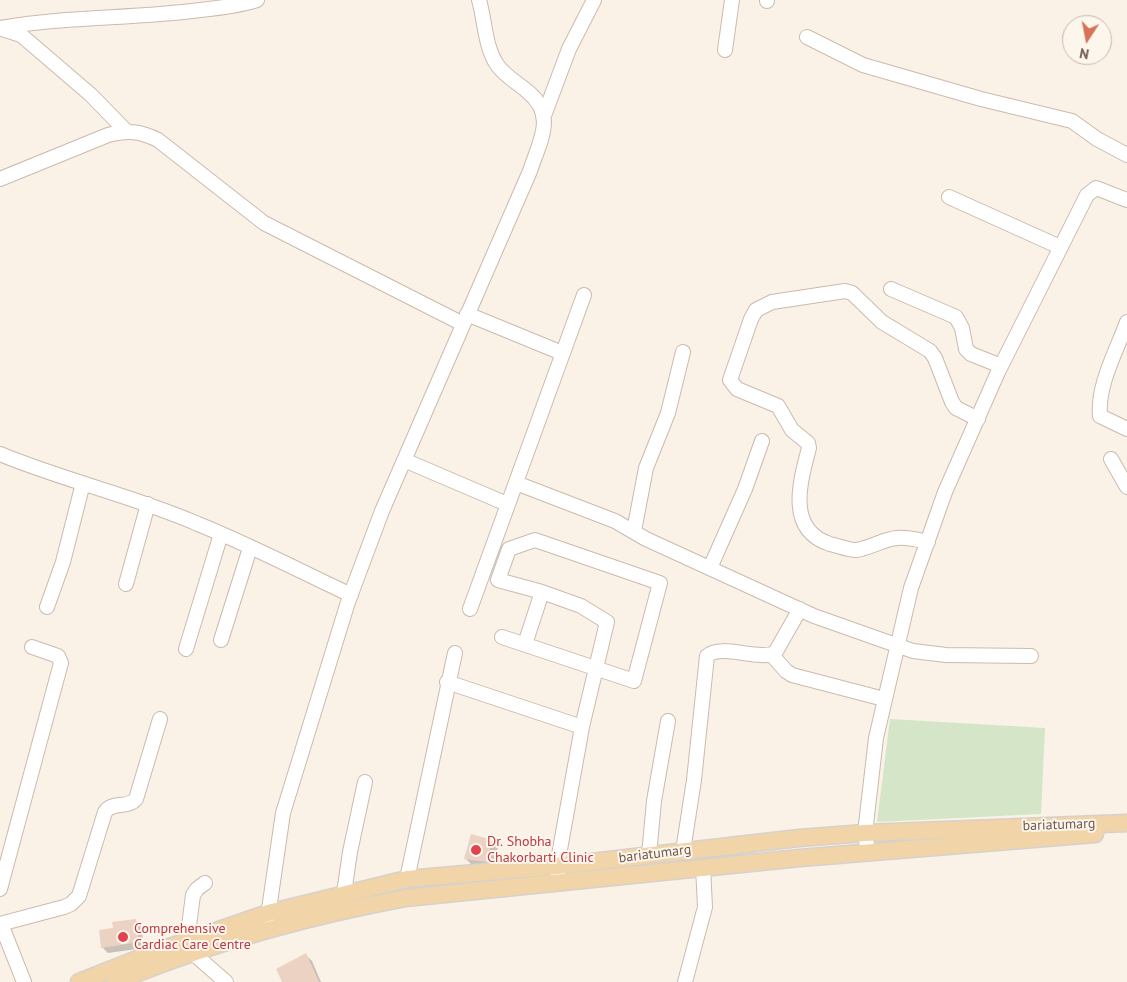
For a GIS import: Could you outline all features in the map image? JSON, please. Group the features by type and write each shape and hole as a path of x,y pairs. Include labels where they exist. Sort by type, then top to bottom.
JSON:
{"main road":[{"name":"bariatumarg","path":"115,982 268,913 407,879 558,866 683,851 865,833 1127,823"},
{"name":"bariatumarg","path":"80,982 191,947 266,932 346,909 406,898 703,867 1127,832"}],"street":[{"path":"0,28 37,21 157,16 242,4 256,0"},
{"path":"479,0 493,58 504,73 540,102 545,113"},
{"path":"266,932 283,813 351,595 404,460 530,170 540,139 545,113 569,49 594,0"},
{"path":"725,50 732,0"},
{"path":"0,28 21,36 91,95 126,130"},
{"path":"807,37 864,65 981,99 1066,119 1127,155"},
{"path":"0,179 108,135 126,130 142,132 158,140 237,203 280,233 465,319 562,353"},
{"path":"868,853 865,833 876,738 884,699 911,588 946,492 1001,366 1087,195 1096,188 1127,200"},
{"path":"949,197 1060,247"},
{"path":"891,289 946,310 956,316 962,328 966,349 971,354 1001,366"},
{"path":"928,542 896,538 865,548 850,550 818,540 806,529 803,521 800,492 801,479 810,448 808,443 792,430 778,406 738,389 730,380 751,319 756,310 772,302 835,292 852,293 875,316 930,351 935,358 956,408 978,419"},
{"path":"470,608 584,295"},
{"path":"1127,322 1102,391 1099,405 1100,416 1127,429"},
{"path":"634,531 646,468 668,413 683,352"},
{"path":"710,568 745,489 762,441"},
{"path":"0,454 31,467 148,504 221,534 351,595"},
{"path":"1111,459 1127,487"},
{"path":"404,460 507,504"},
{"path":"47,607 63,562 83,483"},
{"path":"516,483 615,521 646,539 800,609 913,651 931,654 1031,656"},
{"path":"126,584 148,504"},
{"path":"186,649 221,534"},
{"path":"502,637 525,644 597,668 634,680 660,583 535,540 509,549 498,580 542,592 581,606 606,620 608,625 597,668 582,727 558,866 558,882"},
{"path":"221,640 250,548"},
{"path":"525,644 542,592"},
{"path":"683,851 694,780 707,656 720,651 771,654 778,650 800,609"},
{"path":"0,889 61,663 58,656 32,647"},
{"path":"407,879 447,682 455,653"},
{"path":"771,654 792,675 884,699"},
{"path":"447,682 582,727"},
{"path":"24,982 0,924 71,904 80,896 105,812 110,807 128,805 136,799 160,719"},
{"path":"649,855 654,801 668,721"},
{"path":"344,893 350,852 365,782"},
{"path":"685,982 704,907 703,867"},
{"path":"205,883 197,888 193,895 191,947 226,982"}],"green space":[{"path":"890,719 1045,728 1041,814 877,822"}],"building":[{"path":"471,834 492,840 487,862 464,859"},
{"path":"136,919 139,942 101,948 99,930 113,928 112,922"},
{"path":"306,953 319,982 282,982 276,969"}],"place":[{"name":"Dr. Shobha Chakorbarti Clinic","path":"476,850"},
{"name":"Comprehensive Cardiac Care Centre","path":"123,937"}]}
